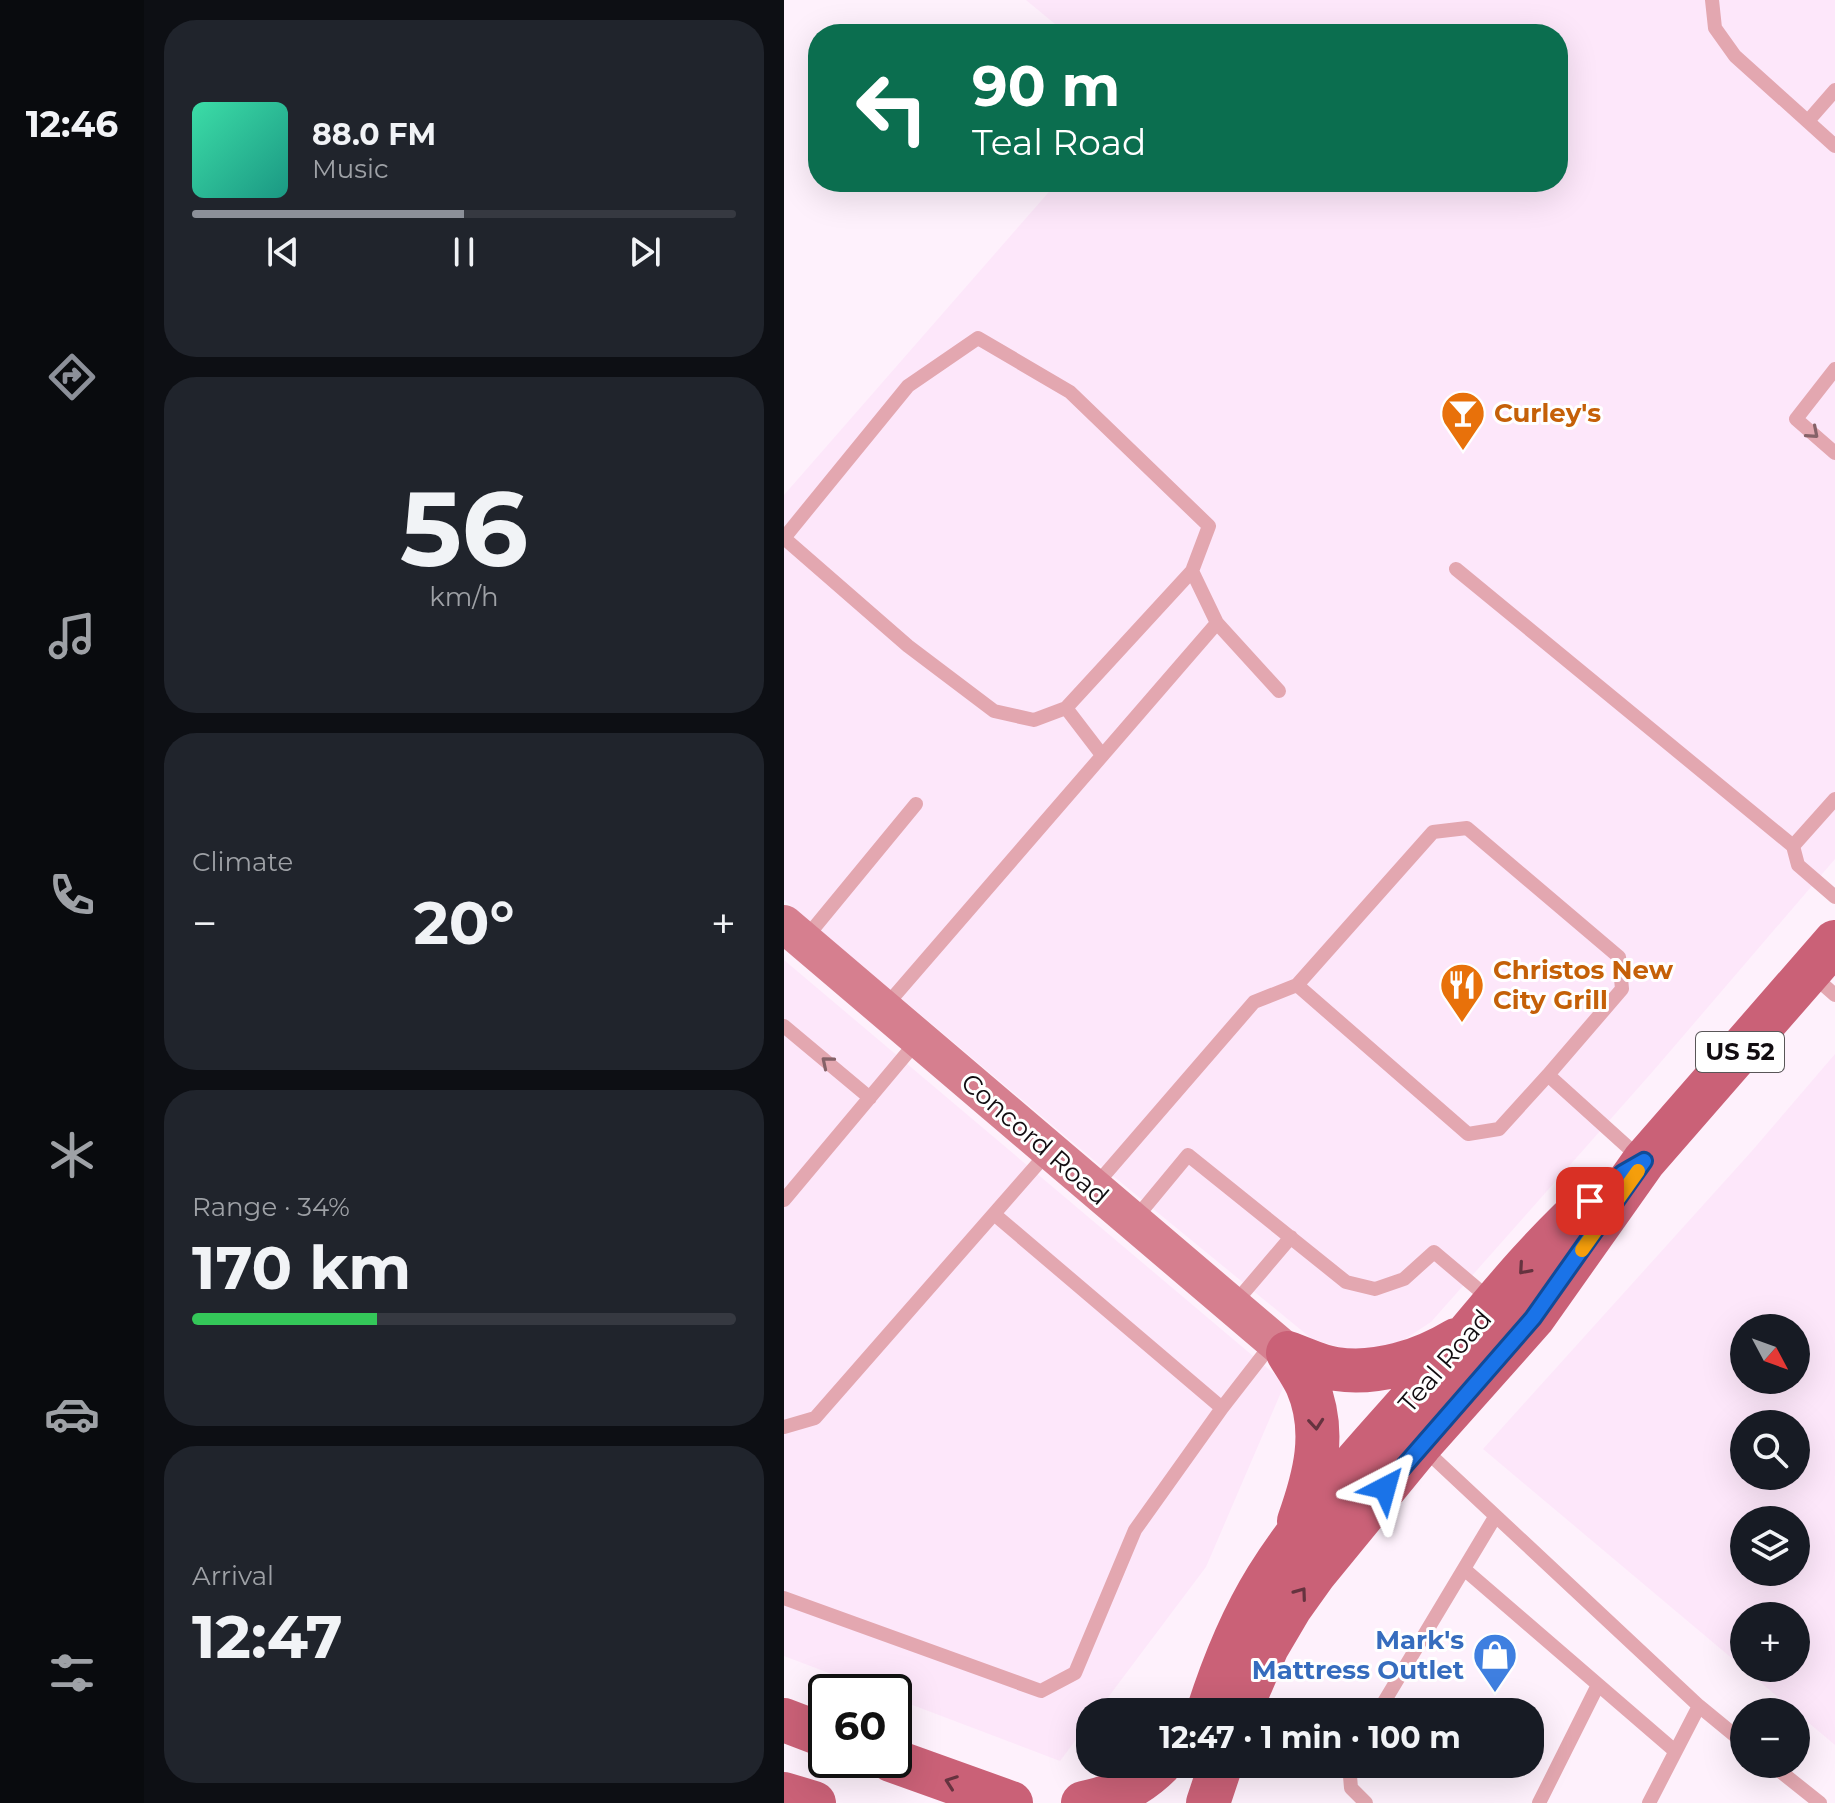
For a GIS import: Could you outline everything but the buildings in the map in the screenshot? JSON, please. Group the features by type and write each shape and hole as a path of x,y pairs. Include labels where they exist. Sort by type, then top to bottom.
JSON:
{"main road":[{"name":"Teal Road","path":"1230,1698 1315,1573 1420,1445 1533,1318 1644,1161 1826,970"},
{"name":"Teal Road","path":"1227,1698 1248,1611 1291,1543 1482,1317 1574,1215 1623,1173 1644,1161"},
{"path":"1281,1347 1333,1369 1380,1369 1434,1353 1482,1317"},
{"path":"1281,1347 1307,1385 1316,1412 1319,1456 1291,1543"},
{"path":"784,1720 808,1729"},
{"path":"912,1768 1011,1803"},
{"path":"1083,1803 1111,1797 1146,1778"},
{"path":"1185,1803 1190,1778"},
{"path":"1208,1803 1216,1778"},
{"path":"1239,1778 1243,1803"},
{"path":"784,1794 814,1803"}],"street":[{"name":"Concord Road","path":"794,932 1281,1347"}],"lane":[{"path":"1712,0 1715,28 1735,56 1835,146"},
{"path":"1808,121 1835,90"},
{"path":"978,338 1070,392 1209,526 1192,571 1066,708 1034,720 994,711 908,646 784,538 908,386 978,338"},
{"path":"1835,369 1796,419 1835,453"},
{"path":"1456,569 1793,846 1798,865 1835,897"},
{"path":"1192,571 1217,623 1279,691"},
{"path":"883,1009 1217,623"},
{"path":"1066,708 1102,755"},
{"path":"1793,846 1835,799"},
{"path":"794,932 916,804"},
{"path":"1093,1189 1254,1002 1297,985 1433,832 1467,828 1619,957 1622,989 1499,1129 1468,1134 1297,985"},
{"path":"784,1026 870,1098"},
{"path":"784,1200 919,1040"},
{"path":"1548,1075 1644,1161"},
{"path":"784,1427 815,1418 1049,1151"},
{"path":"1132,1222 1188,1155 1346,1282 1375,1289 1404,1279 1434,1252 1482,1317"},
{"path":"994,1214 1222,1408"},
{"path":"1233,1306 1291,1237"},
{"path":"784,1598 1041,1691 1075,1673 1135,1530 1222,1408 1281,1347"},
{"path":"1420,1445 1730,1731"},
{"path":"1386,1698 1495,1517"},
{"path":"1464,1569 1675,1751"},
{"path":"1539,1803 1598,1685"},
{"path":"1649,1803 1699,1706"},
{"path":"1350,1778 1351,1788 1366,1803"},
{"path":"1789,1778 1820,1803"}],"shaded area":[{"path":"1026,0 1835,0 1835,859 1431,1322 1376,1358 1312,1339 784,900 784,495 1049,192 1568,192 1568,24 1055,24"},
{"path":"784,960 1285,1383 1206,1567 1108,1698 1076,1698 1076,1740 1060,1761 912,1705 912,1674 832,1674 784,1656"},
{"path":"1835,1054 1835,1745 1810,1724 1810,1698 1779,1698 1760,1682 1810,1682 1810,1602 1730,1602 1730,1657 1483,1449 1751,1152"}],"slow traffic":[{"path":"1582,1250 1638,1171"}],"place":[{"name":"Curley's","path":"1463,452"},
{"name":"Christos New City Grill","path":"1462,1024"},
{"name":"Mark's Mattress Outlet","path":"1495,1694"}],"route":[{"path":"1385,1488 1533,1318 1644,1161 1623,1173 1590,1201"}]}
